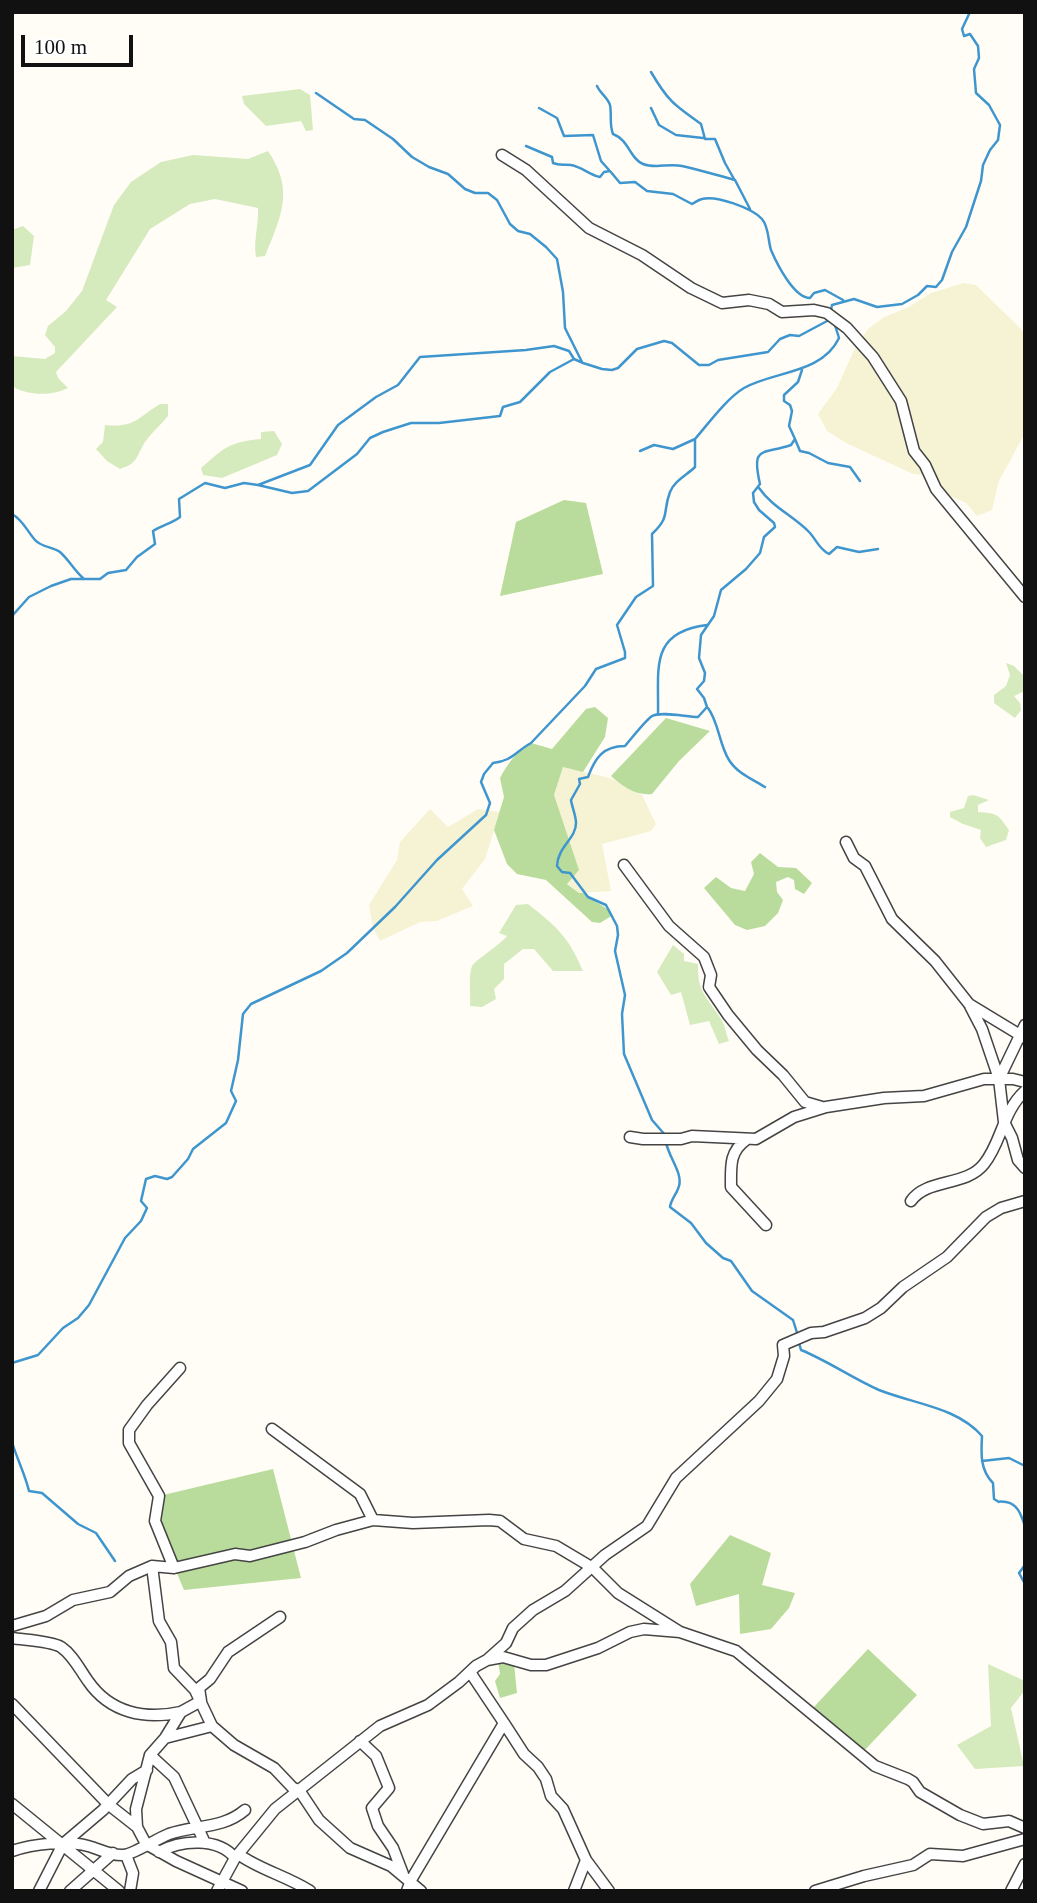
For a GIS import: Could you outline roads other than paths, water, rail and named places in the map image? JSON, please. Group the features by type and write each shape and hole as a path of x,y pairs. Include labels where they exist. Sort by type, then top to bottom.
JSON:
{"street":[{"path":"502,155 526,170 589,228 642,255 691,288 722,303 749,300 769,304 782,312 814,310 827,313 847,328 873,357 901,401 914,451 925,465 936,489 1025,597"},
{"path":"846,842 854,858 865,866 892,919 935,961 969,1004 982,1029 999,1079 1004,1122 1018,1160 1025,1168"},
{"path":"624,865 669,926 704,957 711,975 709,987 728,1015 805,1102 824,1108"},
{"path":"969,1004 1023,1033 999,1079"},
{"path":"631,1137 756,1139 794,1116 824,1108 884,1098 924,1096 968,1082 999,1079 1025,1082"},
{"path":"911,1201 916,1194 962,1178 985,1164 1009,1109 1025,1091"},
{"path":"746,1140 731,1158 731,1187 766,1225"},
{"path":"219,1886 237,1856 275,1809 380,1726 428,1704 487,1661 506,1643 513,1628 533,1610 565,1591 605,1555 647,1526 677,1478 765,1394 777,1379 784,1356 783,1345 811,1333 839,1328 865,1318 881,1308 903,1287 947,1257 986,1217 1001,1208 1025,1201"},
{"path":"174,1568 155,1521 159,1496 129,1443 129,1430 180,1368"},
{"path":"272,1429 360,1494 373,1520"},
{"path":"12,1626 46,1616 72,1600 110,1592 130,1576 152,1566 174,1568 235,1554 250,1556 373,1520 500,1521 524,1539 556,1546 593,1568 618,1593 680,1632 736,1651 875,1766 913,1782 924,1795 983,1824 1009,1821 1025,1828"},
{"path":"152,1566 159,1621 171,1642 174,1668 201,1701"},
{"path":"280,1617 228,1652 210,1679 199,1688 201,1701 212,1726 234,1745 274,1768 293,1788 299,1790 314,1814 355,1852 382,1862 421,1891"},
{"path":"487,1661 503,1657 531,1665 546,1665 598,1648 637,1630 680,1632"},
{"path":"12,1638 62,1648 90,1685 108,1702 148,1716 181,1712 201,1701"},
{"path":"471,1672 524,1754 538,1767 551,1796 563,1809 586,1860 609,1891"},
{"path":"12,1704 109,1805 137,1827 146,1844 219,1886 243,1891"},
{"path":"137,1827 136,1809 150,1755 165,1738 181,1712"},
{"path":"407,1882 504,1723"},
{"path":"165,1738 212,1726"},
{"path":"360,1741 376,1756 389,1788 372,1808 378,1826 393,1848 407,1882"},
{"path":"150,1755 174,1777 189,1807 196,1829 205,1843"},
{"path":"39,1891 63,1844 109,1805 132,1779 147,1770"},
{"path":"12,1804 119,1891"},
{"path":"12,1851 63,1844 88,1846 100,1852 126,1855 169,1834 227,1821 245,1810"},
{"path":"815,1891 852,1879 913,1865 930,1854 963,1856 1025,1839"},
{"path":"159,1852 183,1843 205,1843 230,1852 310,1891"},
{"path":"70,1891 113,1853"},
{"path":"126,1855 132,1873 130,1891"},
{"path":"574,1891 586,1860"},
{"path":"1011,1891 1025,1864"}],"waterway":[{"path":"831,310 832,305 854,299 877,307 902,304 927,286 936,287 942,280 952,252 966,227 981,181 983,165 998,140 1000,125 989,105 976,93 974,69 979,58 978,46 970,34 964,36 962,29 970,12"},
{"path":"651,72 672,102 701,124 705,139 715,139 734,179"},
{"path":"597,86 610,105 613,134 623,141 639,162 653,166 682,166 735,180 750,209"},
{"path":"316,93 354,119 365,120 393,139 412,157 448,174 465,189 475,193 488,193 497,200 510,224 518,231 530,234 546,247 557,259 563,292 565,328 582,362"},
{"path":"539,108 557,118 564,136 593,135 601,161 609,170"},
{"path":"651,108 659,125 676,135 703,138"},
{"path":"526,146 552,157 555,164 575,166 600,177 604,172 610,171 620,183 635,182 647,191 673,194 692,204 708,198 734,203 762,219 771,250 792,287 804,297 810,298 814,293 825,290 843,300"},
{"path":"12,616 29,597 51,586 71,579 100,579 108,573 126,570 137,557 155,544 153,531 180,517 179,499 205,483 225,488 244,483 258,485 310,465 338,425 376,397 398,385 420,357 554,346 569,351 574,359 583,363 612,370 618,368 637,349 664,341 672,343 699,365 709,365 718,360 768,352 780,339 790,335 799,336 829,320"},
{"path":"12,1363 38,1355 89,1305 125,1238 141,1221 147,1208 141,1201 146,1179 155,1176 167,1179 172,1177 193,1149 226,1123 236,1101 231,1091 238,1060 243,1014 251,1004 321,971 347,953 395,907 437,860 486,815 490,803 481,782 493,763 509,758 531,743 585,686 596,669 625,658 617,625 636,597 653,586 652,534 664,518 672,488 695,467 695,439 724,405 744,388 821,359 839,338 834,322"},
{"path":"258,485 292,493 308,491 357,454 370,438 383,432 411,423 439,423 500,416 503,407 520,402 550,372 574,359"},
{"path":"666,1136 652,1120 624,1054 622,1014 625,995 615,951 617,926 606,905 588,897 570,873 562,872 557,866 558,859 575,829 576,820 571,800 580,784 579,779 588,777 601,754 611,748 625,746 652,716 668,714 698,717 707,707 697,689 704,681 705,673 699,658 701,635 714,616 721,590 760,553 764,537 775,527 754,502 753,493 760,484 758,457 766,451 791,445 795,439 789,426 792,411 790,405 784,401 784,395 798,382 802,370"},
{"path":"640,451 654,445 673,449 695,439"},
{"path":"795,439 800,451 828,463 850,467 860,481"},
{"path":"759,488 804,527 829,554 837,547 859,552 878,549"},
{"path":"12,514 38,542 60,552 83,578"},
{"path":"658,714 659,668 666,644 688,629 707,625"},
{"path":"708,708 732,765 765,787"},
{"path":"666,1142 680,1181 670,1207 691,1223 706,1243 723,1258 731,1261 752,1291 793,1320 798,1336"},
{"path":"799,1343 801,1350 879,1390 948,1412 972,1426 982,1436 982,1461 993,1483 994,1499 1013,1505 1025,1526"},
{"path":"12,1442 29,1491 42,1493 78,1524 96,1533 115,1561"},
{"path":"982,1461 1009,1458 1025,1466"},
{"path":"1025,1565 1019,1573 1025,1584"}]}
